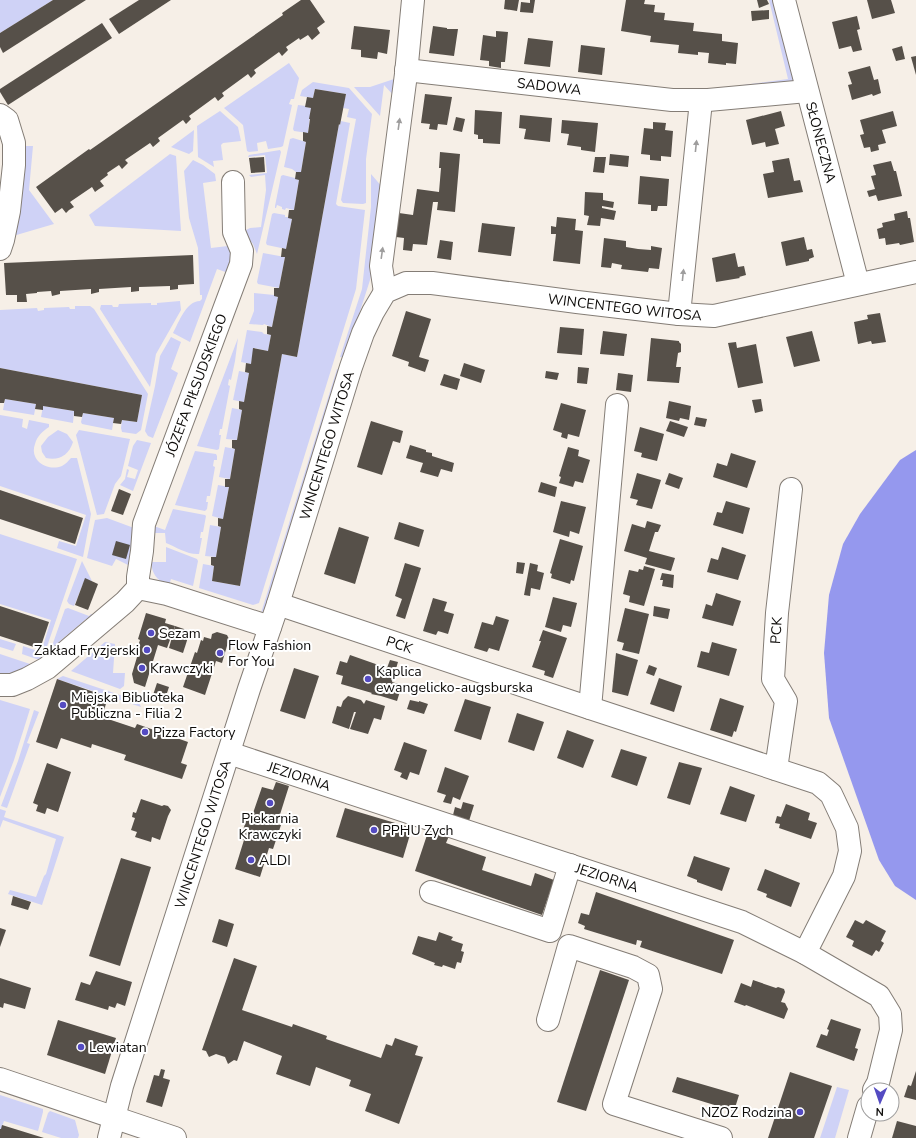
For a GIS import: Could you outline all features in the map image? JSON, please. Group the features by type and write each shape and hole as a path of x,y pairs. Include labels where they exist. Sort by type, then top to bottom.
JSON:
{"street":[{"path":"384,292 381,266 406,70 413,0"},
{"name":"SŁONECZNA","path":"784,0 858,284"},
{"name":"SADOWA","path":"406,70 672,100 701,100 807,91"},
{"path":"679,314 701,100"},
{"path":"0,115 7,120 14,143 14,165 9,211 0,249"},
{"name":"JÓZEFA PIŁSUDSKIEGO","path":"138,588 144,524 241,264 242,251 234,232 234,182"},
{"name":"WINCENTEGO WITOSA","path":"112,1128 122,1086 278,604 351,367 363,333 384,292 406,283 432,283 679,314 714,316 916,272"},
{"path":"590,708 617,405"},
{"name":"PCK","path":"776,769 786,701 773,679 777,613 791,489"},
{"path":"0,685 12,685 47,668 125,602 138,588 167,594 270,627"},
{"name":"PCK","path":"278,604 590,708 713,756 776,769 818,784 831,794 847,828 850,851 844,876 805,953"},
{"name":"JEZIORNA","path":"229,752 742,922 805,953 879,996 890,1014 891,1030 878,1082"},
{"path":"550,931 570,865"},
{"path":"431,892 550,931 569,946 633,967 648,975 651,989 614,1104 721,1138"},
{"path":"548,1020 569,946"},
{"path":"0,1079 112,1128 175,1138"},
{"path":"859,1138 864,1122"}],"shaded area":[{"path":"0,0 53,0 0,33"},
{"path":"769,0 776,0 794,80 791,84 743,90 743,85 788,79"},
{"path":"289,63 299,78 294,99 291,99 289,104 292,105 283,146 268,149 266,141 257,143 258,151 249,152 247,151 243,125 224,108"},
{"path":"397,78 395,97 384,85 380,116 354,87 370,87"},
{"path":"313,82 349,88 372,114 366,159 366,203 343,203 341,200 356,119 347,117 349,109 343,108 346,94 315,89 313,98 300,96 302,90"},
{"path":"298,105 311,108 308,133 294,131 293,129"},
{"path":"220,111 238,127 241,141 223,143 221,145 223,160 213,161 214,167 198,157 197,126"},
{"path":"341,121 350,123 336,204 338,206 365,210 356,289 259,603 253,605 199,588 203,564 214,566 212,581 240,586 282,354 297,357 339,124 340,125"},
{"path":"194,130 193,151 189,154 171,147"},
{"path":"293,138 306,142 301,172 296,172 292,169 284,167 290,139"},
{"path":"18,146 33,146 29,190 54,224 13,236"},
{"path":"280,150 281,152 257,254 253,244 247,237 246,230 261,227 266,190 265,175 251,177 249,175 267,173 265,155 248,157 249,155"},
{"path":"170,154 176,156 181,231 95,226 89,215"},
{"path":"193,160 215,174 216,181 203,183 211,248 228,246 232,248 231,274 217,269 190,342 173,333 180,318 187,308 191,304 202,299 202,295 200,295 198,248 189,218 184,171"},
{"path":"371,174 383,188 373,263 370,280 345,358 340,357 362,289 371,207"},
{"path":"283,175 299,180 294,210 286,208 285,210 277,205 275,208 281,176"},
{"path":"272,214 285,215 285,217 292,219 286,249 267,245 266,243"},
{"path":"263,253 285,257 279,288 258,284 257,282"},
{"path":"254,293 274,295 278,297 272,327 264,324 249,324 254,311"},
{"path":"180,301 181,310 156,354 150,387 100,309 101,305 112,305 113,307 118,307 119,304 151,303 151,305 157,305 157,303"},
{"path":"75,306 90,306 94,309 148,394 141,430 136,434 122,432 122,420 137,422 142,395 0,368 0,310 37,308 38,311 44,310 44,308 69,307 70,309 75,309"},
{"path":"247,330 271,335 268,351 254,348 251,364 241,362"},
{"path":"171,337 181,342 171,369 178,373 153,438 148,436 145,431 160,356"},
{"path":"238,338 231,380 229,379 228,385 230,386 222,429 220,429 219,435 221,435 219,449 217,450 197,446"},
{"path":"337,369 341,371 265,609 261,613"},
{"path":"239,371 249,373 244,402 233,400"},
{"path":"5,399 36,404 34,415 3,410"},
{"path":"43,406 74,411 73,423 41,417"},
{"path":"232,408 242,410 237,440 226,439"},
{"path":"83,413 114,418 112,430 82,424"},
{"path":"0,415 23,419 22,427 27,429 29,420 49,424 49,427 42,432 37,439 34,450 37,460 45,466 62,466 71,458 77,458 91,514 83,557 57,548 59,541 76,546 86,515 0,486"},
{"path":"58,430 67,434 73,442 71,447 66,454 59,458 46,458 42,452 41,446 48,437"},
{"path":"79,430 130,439 121,476 115,484 104,514 97,515 76,435"},
{"path":"137,440 151,443 133,491 120,485 125,479 127,469 129,470 127,477 135,479 138,470 128,466 133,446"},
{"path":"225,447 235,449 230,479 219,477"},
{"path":"195,451 216,454 217,456 217,460 214,460 213,466 215,467 210,496 207,496 206,502 208,502 207,509 205,511 175,505"},
{"path":"218,485 229,487 223,519 212,516"},
{"path":"173,509 206,516 203,532 201,532 200,538 202,538 199,554 186,552 166,543 165,533 151,533 151,525 165,530"},
{"path":"107,518 134,528 132,554 128,565 116,559 112,566 87,558 95,520"},
{"path":"210,525 221,527 216,557 205,556"},
{"path":"0,534 77,559 42,661 22,654 23,646 41,652 51,620 0,604"},
{"path":"166,547 197,559 198,561 193,586 171,579 169,585 158,579 154,573 151,562 166,562"},
{"path":"82,561 92,581 85,579 74,606 69,604 67,601"},
{"path":"68,608 89,616 94,614 94,620 86,619 53,647 51,659 46,663 65,609"},
{"path":"0,639 16,644 13,651 0,647"},
{"path":"105,642 115,644 113,673 125,673 124,686 120,689 71,671"},
{"path":"0,654 39,667 0,674"},
{"path":"63,676 138,701 141,707 57,679"},
{"path":"0,700 30,709 14,760 0,797"},
{"path":"34,710 39,712 27,743 30,744 7,808 1,806 18,761"},
{"path":"0,809 6,811 4,817 64,837 42,905 8,894 10,890 36,897 46,874 56,839 3,820 0,828"},
{"path":"837,1087 849,1090 835,1138 820,1138"},
{"path":"0,1095 43,1109 38,1131 4,1121 0,1129"},
{"path":"50,1111 75,1120 79,1135 78,1138 61,1138 42,1132"}],"water":[{"path":"916,450 916,900 895,886 879,860 829,718 824,653 829,595 843,544 860,514 900,460"}],"building":[{"path":"53,0 86,0 3,53 0,47 0,33"},
{"path":"139,0 171,0 119,34 109,19"},
{"path":"301,0 310,0 325,22 317,28 320,33 312,40 308,35 300,40 299,38 286,47 288,50 282,56 279,52 254,70 256,73 251,78 248,74 222,93 224,96 218,101 215,97 189,116 191,119 186,124 183,120 158,138 160,141 153,147 150,143 125,160 128,163 122,169 119,165 107,173 108,175 100,181 104,186 95,192 92,187 70,202 74,207 66,213 62,208 55,213 36,187 283,15 282,13"},
{"path":"505,0 519,0 517,11 504,9"},
{"path":"530,0 535,0 533,13 520,12 521,2 530,3"},
{"path":"626,0 645,0 644,4 655,5 654,12 665,13 664,20 694,23 693,31 722,34 722,41 738,43 736,64 726,63 726,65 708,63 709,53 698,52 698,55 678,53 679,45 650,42 651,36 621,31"},
{"path":"757,0 767,0 769,4 759,8"},
{"path":"867,0 891,0 895,13 872,19"},
{"path":"769,10 769,19 752,21 751,11"},
{"path":"857,16 860,29 857,30 862,50 853,52 851,46 839,49 832,22"},
{"path":"102,23 112,38 8,105 0,92 0,89"},
{"path":"354,26 390,30 387,54 378,52 377,59 361,57 361,50 351,49"},
{"path":"433,26 447,29 458,29 454,56 429,53"},
{"path":"496,31 508,32 505,62 501,62 501,68 489,66 489,61 480,60 483,35 496,37"},
{"path":"528,38 553,41 550,67 524,64"},
{"path":"581,45 605,48 602,75 578,72"},
{"path":"902,46 905,59 896,61 892,49"},
{"path":"916,56 916,75 911,57"},
{"path":"870,66 874,80 878,79 881,93 852,100 848,85 852,84 848,72"},
{"path":"315,89 346,94 340,125 339,124 297,357 282,354 240,586 212,581 214,566 211,565 211,557 216,557 221,527 218,526 218,518 223,519 229,487 225,487 225,479 230,479 235,449 232,448 232,440 237,440 242,410 239,409 239,401 244,402 249,373 245,372 246,363 251,364 253,348 268,351 271,335 267,334 267,326 272,327 278,297 274,296 274,288 279,288 285,257 281,257 282,248 286,249 292,219 288,218 289,210 294,210 299,180 295,179 296,172 301,172 306,142 303,141 303,132 308,133 311,108 305,107 307,97 313,98"},
{"path":"425,94 452,97 447,125 438,124 437,130 429,129 430,124 421,123"},
{"path":"475,110 502,112 500,144 483,143 483,139 478,139 478,135 474,134"},
{"path":"781,111 785,126 775,129 779,144 766,147 765,142 752,145 746,120"},
{"path":"893,111 897,126 882,130 886,143 878,145 879,150 871,152 870,147 864,148 860,135 864,134 860,120"},
{"path":"520,115 552,118 550,142 524,139 526,129 519,128"},
{"path":"456,117 465,119 462,132 453,130"},
{"path":"562,120 598,123 595,152 581,150 581,147 567,145 569,134 561,133"},
{"path":"653,122 666,123 665,130 673,131 671,157 661,156 661,161 650,160 650,155 641,154 644,128 653,129"},
{"path":"440,152 460,154 455,212 437,210 438,202 433,202 427,245 413,244 412,251 403,250 404,238 396,237 399,213 413,215 417,189 439,192 441,168 439,168"},
{"path":"610,154 629,156 628,167 609,165"},
{"path":"264,157 265,172 251,173 249,158"},
{"path":"595,157 606,157 604,173 593,172"},
{"path":"789,158 794,181 800,180 803,192 768,198 763,174 774,172 772,161"},
{"path":"891,161 894,171 896,171 902,196 878,201 876,195 869,197 867,191 875,189 871,176 876,175 873,165"},
{"path":"640,176 669,179 667,206 658,206 657,211 651,211 651,205 638,204"},
{"path":"585,192 603,193 603,200 614,202 613,208 602,206 602,208 616,211 614,220 601,218 600,226 587,225 589,216 584,215"},
{"path":"907,211 908,218 910,218 914,242 900,245 899,243 886,245 885,238 879,239 877,229 883,227 882,223 895,220 894,214"},
{"path":"557,217 576,219 575,230 583,231 580,264 553,261 556,234 551,234 551,226 556,227"},
{"path":"482,223 515,227 511,256 478,252"},
{"path":"804,237 807,250 812,249 814,257 809,259 809,261 786,266 781,242"},
{"path":"604,238 626,241 626,247 651,250 651,246 662,248 659,269 649,268 648,272 621,269 622,265 612,263 611,268 601,267"},
{"path":"440,240 453,242 451,260 437,258"},
{"path":"735,253 738,267 744,266 746,275 739,277 740,278 716,282 712,258"},
{"path":"193,255 194,284 178,285 178,289 170,290 170,286 139,287 139,291 131,292 131,287 99,289 99,292 91,294 91,289 60,291 60,294 52,296 51,291 37,292 26,294 27,302 17,302 17,295 6,295 4,263"},
{"path":"406,311 431,319 419,357 429,360 425,372 408,366 409,362 392,356"},
{"path":"880,313 886,342 872,344 871,341 858,344 854,322 868,319 867,315"},
{"path":"560,327 584,329 582,355 557,353"},
{"path":"603,331 627,334 624,356 600,354"},
{"path":"812,331 820,361 794,367 786,337"},
{"path":"651,338 679,341 681,344 681,352 678,353 676,367 681,367 679,383 647,381"},
{"path":"736,342 737,348 756,344 763,383 738,388 728,343"},
{"path":"464,363 485,370 481,383 460,376"},
{"path":"578,367 589,368 587,384 577,383"},
{"path":"0,368 142,395 137,422 122,420 121,424 113,423 114,418 83,413 82,417 74,416 74,411 43,406 43,410 35,409 36,404 5,399 4,403 0,403"},
{"path":"546,371 559,373 557,380 545,378"},
{"path":"618,373 633,375 631,392 616,390"},
{"path":"444,374 460,379 457,390 440,385"},
{"path":"761,399 763,411 755,413 752,400"},
{"path":"669,401 691,406 689,420 680,418 679,421 666,418"},
{"path":"561,403 586,410 579,437 568,434 567,439 561,437 562,433 553,430"},
{"path":"696,417 707,419 705,427 694,425"},
{"path":"371,421 403,431 400,443 393,441 382,475 357,467"},
{"path":"670,421 688,427 684,437 666,431"},
{"path":"640,427 664,434 657,461 641,457 642,453 634,451"},
{"path":"410,445 432,453 432,456 454,463 452,472 441,469 438,477 420,472 423,463 406,458"},
{"path":"568,447 579,450 578,456 590,460 583,483 575,481 573,487 559,483 561,477 559,476"},
{"path":"731,453 756,461 747,488 713,477 717,463 727,466"},
{"path":"637,473 661,480 652,509 636,505 638,500 630,498"},
{"path":"669,473 683,478 679,489 665,484"},
{"path":"541,482 557,487 555,497 538,492"},
{"path":"119,489 131,494 123,515 111,511"},
{"path":"0,490 83,518 75,544 0,519"},
{"path":"561,501 586,507 579,534 570,531 569,537 553,532"},
{"path":"726,501 750,508 743,534 713,525 717,512 722,513"},
{"path":"647,521 661,525 658,532 655,532 649,551 675,558 671,571 645,564 647,558 624,551 632,524 645,528"},
{"path":"399,522 424,530 419,547 394,539"},
{"path":"339,527 369,537 355,584 324,574"},
{"path":"560,539 583,546 574,581 571,580 570,584 551,578 552,574 550,573"},
{"path":"116,541 130,545 126,559 112,555"},
{"path":"722,547 746,555 738,580 707,572 711,558 718,560"},
{"path":"517,562 525,563 523,574 516,573"},
{"path":"405,563 421,568 405,619 396,616 402,599 395,596"},
{"path":"530,563 538,565 537,571 544,573 540,590 531,588 530,596 524,595"},
{"path":"644,566 655,569 644,606 629,602 630,596 623,594 629,570 638,572 639,569 643,570"},
{"path":"662,573 674,575 673,588 662,586 663,580 660,580"},
{"path":"85,578 98,584 88,610 75,605"},
{"path":"716,593 741,601 733,626 702,618 706,604 712,606"},
{"path":"553,597 577,603 571,627 563,625 561,632 545,627"},
{"path":"433,598 447,602 444,611 454,614 448,634 438,631 436,635 423,631"},
{"path":"0,606 49,622 40,649 0,636"},
{"path":"654,606 670,609 668,619 653,616"},
{"path":"625,608 649,614 639,654 622,650 624,643 617,641"},
{"path":"146,613 166,619 165,623 175,626 167,648 158,645 145,687 134,683 132,674 137,657 135,656 140,640 138,639"},
{"path":"496,616 509,620 499,651 489,648 487,652 474,648 482,622 493,625"},
{"path":"175,626 190,631 183,653 169,648"},
{"path":"543,630 567,638 553,678 544,675 545,671 532,667 541,641 539,641"},
{"path":"217,632 227,635 229,639 222,663 216,661 205,695 183,687 195,652 197,653 201,640 203,641 204,637 211,639 212,634"},
{"path":"712,642 737,649 729,676 697,667 701,651 709,653"},
{"path":"616,653 638,660 628,696 612,692"},
{"name":"Kaplica ewangelicko-augsburska","path":"350,655 387,668 390,660 398,662 392,682 402,685 397,701 341,684 343,676 336,674 340,661 347,663"},
{"path":"649,665 657,668 654,676 646,673"},
{"path":"294,668 319,676 305,719 280,711"},
{"path":"659,678 682,686 674,712 650,704"},
{"path":"57,679 108,697 102,717 135,728 137,724 188,742 181,763 187,765 182,779 124,760 126,755 92,744 91,748 61,738 57,749 36,742"},
{"path":"157,683 169,687 164,702 152,698"},
{"path":"348,696 361,700 364,704 366,700 385,706 381,720 374,718 368,734 350,729 356,712 354,712 349,729 332,723 337,706 341,707 343,701"},
{"path":"720,698 744,706 736,732 734,731 732,737 710,730"},
{"path":"465,699 491,707 481,740 454,731"},
{"path":"410,700 428,704 424,714 407,709"},
{"path":"517,713 544,722 534,751 508,742"},
{"path":"567,730 594,740 583,768 557,758"},
{"path":"404,742 427,750 419,775 410,772 407,780 400,777 402,773 394,770"},
{"path":"621,749 647,757 637,786 611,777"},
{"path":"679,762 702,768 690,805 667,798"},
{"path":"47,763 71,772 58,812 47,808 45,814 36,811 38,805 33,803"},
{"path":"445,767 469,776 460,800 453,797 451,804 443,802 446,795 437,792"},
{"path":"276,782 289,786 277,824 281,825 273,849 269,848 260,877 235,869 244,840 240,839 248,815 252,816 262,787 273,790"},
{"path":"730,786 755,795 746,822 720,814"},
{"path":"141,799 162,806 168,806 171,810 160,840 152,837 151,842 135,837 137,832 131,830 135,818 132,817 133,812 136,813"},
{"path":"463,802 474,805 469,821 453,815 455,807 461,809"},
{"path":"786,804 810,813 808,820 817,823 811,839 779,828 780,824 775,823 777,816 781,817"},
{"path":"345,808 412,828 403,858 336,837"},
{"path":"429,829 449,836 446,843 486,857 482,870 531,886 535,873 554,880 542,915 415,871"},
{"path":"694,856 730,868 722,891 697,882 697,880 687,876"},
{"path":"121,858 151,867 120,966 89,956"},
{"path":"765,869 800,883 791,907 766,897 767,894 757,890"},
{"path":"596,892 734,940 722,974 640,947 642,941 637,940 636,945 584,929 585,926 578,923 581,913 589,915"},
{"path":"13,896 31,902 28,910 11,905"},
{"path":"219,919 234,924 227,947 212,942"},
{"path":"855,920 863,924 866,920 886,931 881,941 884,943 879,952 876,950 872,956 852,946 854,941 846,937"},
{"path":"0,928 6,930 0,947"},
{"path":"439,932 453,937 451,940 463,944 461,951 464,952 461,963 457,962 455,969 443,965 442,967 434,965 435,963 412,954 418,936 436,941"},
{"path":"234,958 257,966 242,1010 292,1027 293,1024 327,1036 326,1039 381,1058 386,1044 392,1046 395,1038 418,1046 415,1055 423,1057 399,1124 365,1111 371,1094 349,1086 351,1080 316,1067 310,1086 276,1074 282,1056 244,1041 237,1061 234,1060 228,1064 225,1057 216,1054 209,1057 206,1051 202,1050"},
{"path":"600,970 629,980 586,1111 557,1102"},
{"path":"96,971 132,982 125,1006 117,1003 115,1008 109,1006 108,1010 75,1000 81,982 90,985"},
{"path":"0,978 31,988 25,1009 4,1003 3,1008 0,1007"},
{"path":"753,980 776,988 778,987 784,989 785,992 781,1002 785,1003 788,1009 784,1019 734,1002 741,983 751,987"},
{"path":"831,1019 861,1029 855,1048 858,1049 854,1061 816,1047 821,1034 827,1036 829,1030 827,1029"},
{"name":"Lewiatan","path":"58,1020 116,1038 105,1074 47,1055"},
{"path":"161,1069 165,1070 163,1078 170,1080 162,1107 146,1102 154,1075 159,1076"},
{"path":"916,1071 916,1100 904,1097 908,1085 911,1086"},
{"name":"NZOZ Rodzina","path":"790,1072 832,1086 814,1138 768,1138"},
{"path":"677,1077 739,1095 734,1111 672,1092"},
{"path":"897,1122 916,1126 916,1138 892,1138"},
{"path":"2,1125 44,1138 0,1138 0,1129"}],"place":[{"name":"Sezam","path":"151,633"},
{"name":"Zakład Fryzjerski","path":"147,650"},
{"name":"Flow Fashion For You","path":"220,653"},
{"name":"Krawczyki","path":"142,668"},
{"name":"Kaplica ewangelicko-augsburska","path":"368,679"},
{"name":"Miejska Biblioteka Publiczna - Filia 2","path":"63,705"},
{"name":"Pizza Factory","path":"145,732"},
{"name":"Piekarnia Krawczyki","path":"270,803"},
{"name":"PPHU Zych","path":"374,830"},
{"name":"ALDI","path":"251,860"},
{"name":"Lewiatan","path":"81,1047"},
{"name":"NZOZ Rodzina","path":"800,1112"}]}
